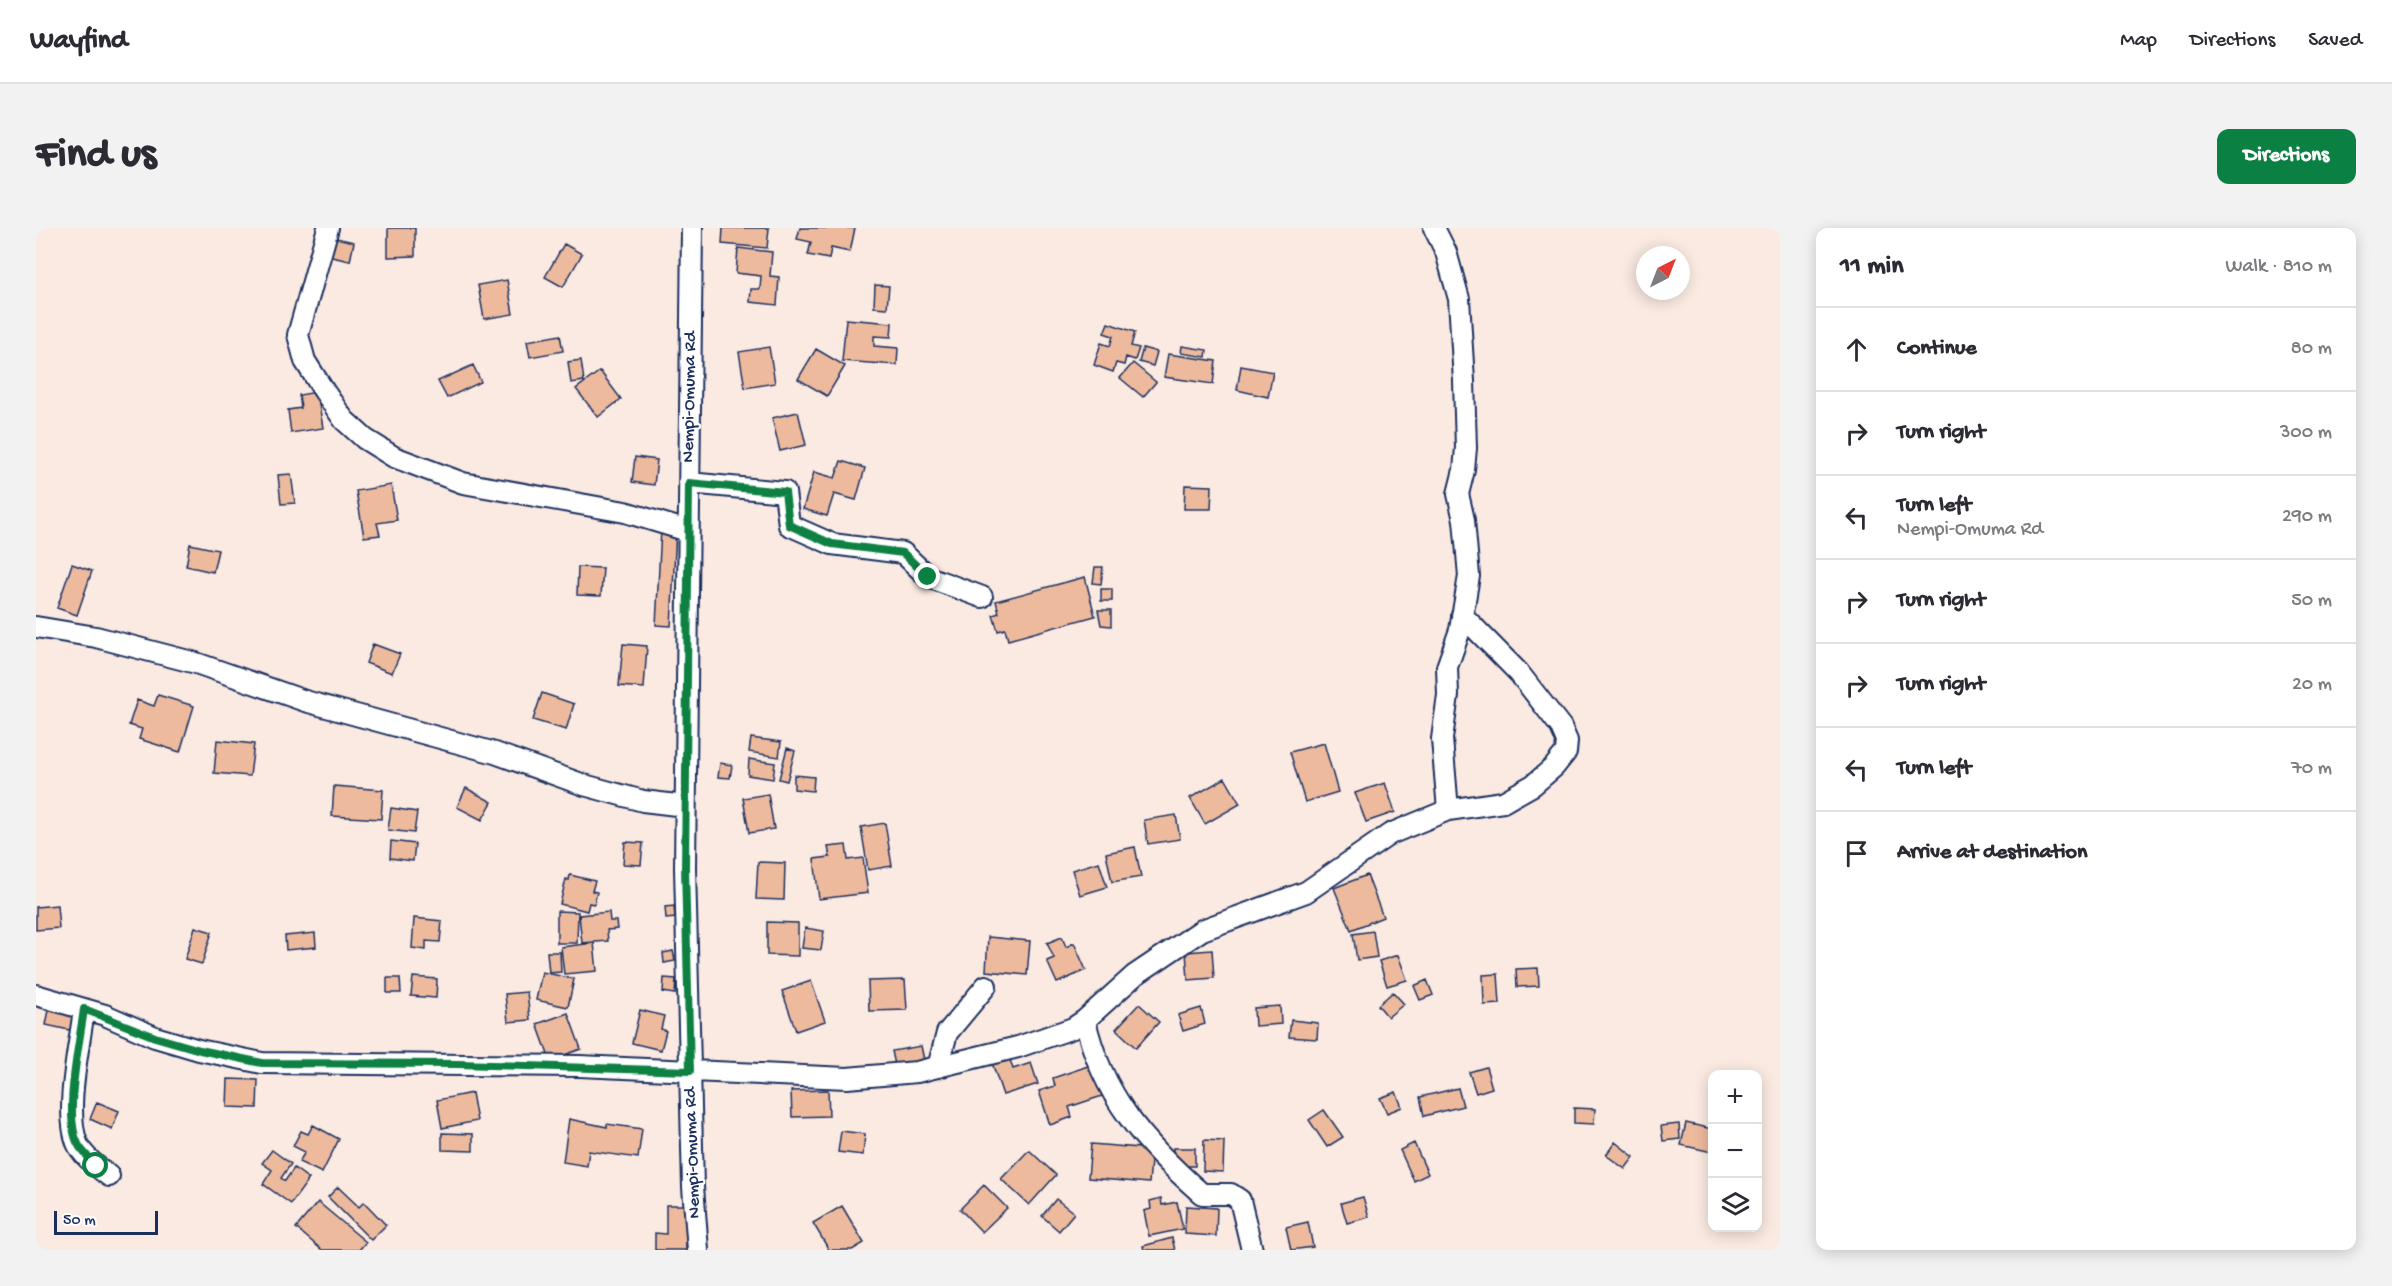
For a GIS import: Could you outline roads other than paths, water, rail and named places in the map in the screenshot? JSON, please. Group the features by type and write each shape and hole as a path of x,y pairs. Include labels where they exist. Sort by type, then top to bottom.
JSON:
{"street":[{"path":"328,228 298,335 305,361 324,391 344,420 365,439 394,457 463,483 625,512 688,531"},
{"name":"Nempi-Omuma Rd","path":"692,228 685,806 693,1187 698,1250"},
{"path":"1434,228 1446,252 1460,299 1466,448 1458,494 1464,520 1468,576 1460,630 1447,667 1448,695 1442,739 1448,810"},
{"path":"689,483 785,492 789,525 832,544 903,553 928,577 982,597"},
{"path":"36,995 84,1009 155,1037 200,1050 262,1063 469,1064 847,1078 917,1072 1018,1047 1073,1028 1135,975 1202,930 1306,892 1390,834 1448,810 1503,802 1533,785 1554,766 1566,752 1566,741 1561,727 1519,673 1462,615"},
{"path":"36,627 96,637 196,663 305,701 495,753 584,785 643,801 685,806"},
{"path":"938,1067 947,1033 986,986"},
{"path":"84,1009 72,1089 77,1143 96,1166 110,1176"},
{"path":"1085,1020 1093,1054 1138,1132 1202,1194 1231,1194 1240,1200 1252,1250"}]}
